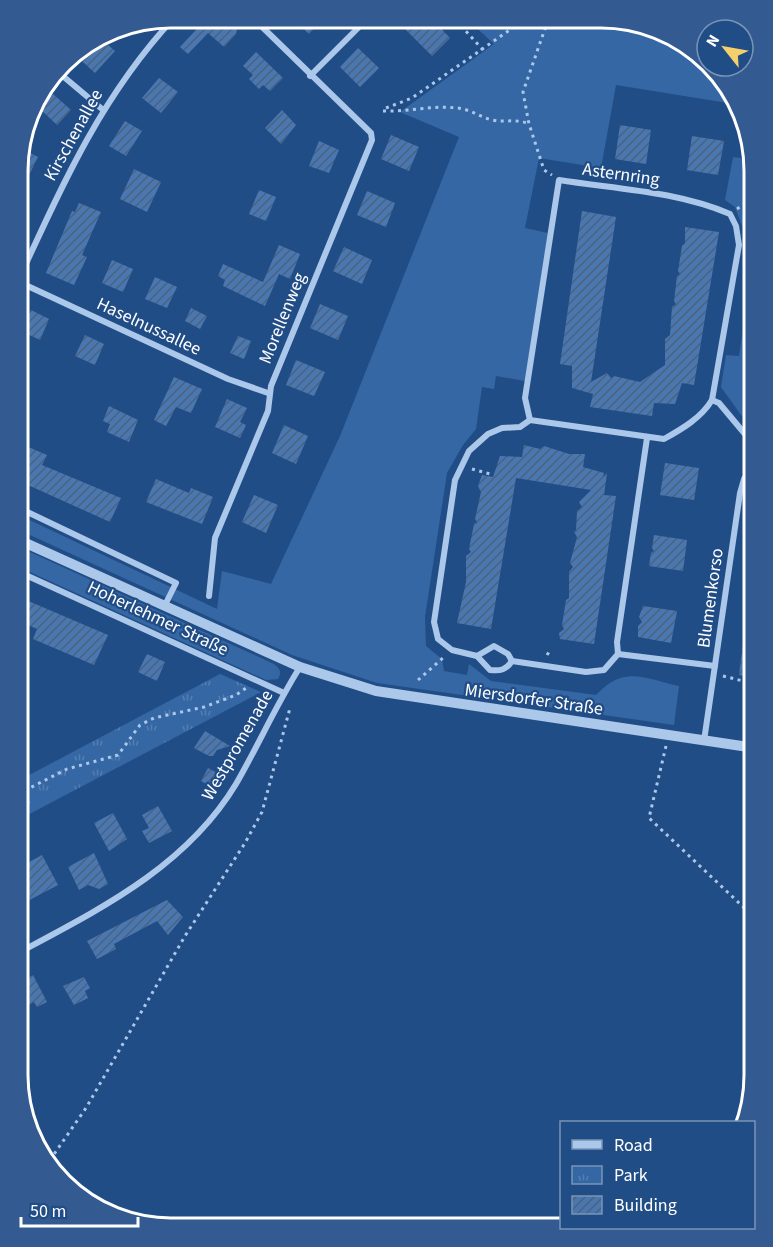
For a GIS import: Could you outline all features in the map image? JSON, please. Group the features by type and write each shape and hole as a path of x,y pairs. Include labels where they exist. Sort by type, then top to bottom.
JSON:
{"street":[{"name":"Kirschenallee","path":"28,261 63,183 102,109 165,29"},
{"name":"Morellenweg","path":"208,596 214,538 268,411 268,393 372,140 371,134 310,76 265,29"},
{"path":"310,76 357,29"},
{"path":"64,77 102,109"},
{"name":"Asternring","path":"530,420 525,398 559,180 660,194 711,206 730,214"},
{"path":"512,661 507,668 500,671 490,670 477,656 452,650 438,639 434,622 455,480 461,467 469,451 488,435 501,428 520,427 530,420 664,439 706,410 712,400 739,245 736,226 730,214"},
{"name":"Haselnussallee","path":"28,285 228,379 268,393"},
{"path":"712,400 719,403 744,433"},
{"path":"512,661 586,672 604,670 618,654 617,642 647,438"},
{"name":"Blumenkorso","path":"704,741 740,493 744,479"},
{"name":"Hoherlehmer Straße","path":"28,512 176,583 164,607"},
{"name":"Hoherlehmer Straße","path":"28,544 312,672"},
{"name":"Hoherlehmer Straße","path":"28,576 284,693"},
{"path":"477,656 494,646 508,654 512,661"},
{"path":"618,654 715,666"},
{"name":"Westpromenade","path":"28,948 117,900 154,874 193,840 236,784 284,693 300,668"},
{"name":"Miersdorfer Straße","path":"312,672 376,691 408,697 744,746"}],"path":[{"path":"463,28 483,50"},
{"path":"386,108 412,98 513,28"},
{"path":"545,28 523,92 529,124 544,170 559,180"},
{"path":"383,111 407,112 440,106 460,108 493,120 519,120 529,124"},
{"path":"730,214 744,204"},
{"path":"461,467 490,474"},
{"path":"547,653 551,649"},
{"path":"418,680 452,650"},
{"path":"723,676 744,681"},
{"path":"28,789 67,769 118,755 140,725 154,718 204,707 236,695 245,690 252,679"},
{"path":"54,1156 86,1108 179,945 245,843 262,812 291,704 284,693"},
{"path":"669,735 649,818 744,908"}],"green space":[{"path":"477,28 601,28 638,33 656,39 688,58 695,64 695,78 709,78 726,103 616,85 601,168 539,158 525,228 548,233 525,381 496,376 494,389 482,387 476,429 463,445 447,473 425,617 426,646 442,659 444,671 467,675 469,664 491,681 596,695 616,680 634,676 644,677 679,686 674,725 377,683 292,655 28,534 28,519 217,609 222,571 271,584 340,436 459,137 400,112 494,44"},
{"path":"733,157 743,159 744,231 735,207 725,200"},
{"path":"744,323 744,419 721,387 726,355 739,356"},
{"path":"28,551 274,664 280,671 278,679 266,680 28,571"},
{"path":"220,674 261,692 28,815 28,776"}],"building":[{"path":"404,28 441,28 450,38 432,56"},
{"path":"197,29 237,29 236,34 224,47 208,33 188,54 180,47"},
{"path":"303,29 314,29 309,34"},
{"path":"107,44 115,51 95,73 81,61"},
{"path":"358,48 379,68 360,87 340,67"},
{"path":"256,52 283,78 270,91 263,85 259,89 249,79 253,75 243,66"},
{"path":"159,78 178,92 161,113 142,98"},
{"path":"53,94 71,110 57,125 42,111"},
{"path":"282,110 296,125 281,144 265,128"},
{"path":"125,121 142,131 126,156 109,146"},
{"path":"620,125 651,130 646,164 615,159"},
{"path":"391,135 419,147 409,171 381,159"},
{"path":"692,136 724,141 718,175 687,170"},
{"path":"319,141 339,150 329,173 309,166"},
{"path":"30,153 38,157 28,177"},
{"path":"134,169 161,182 147,212 120,199"},
{"path":"259,190 276,197 266,221 249,214"},
{"path":"367,191 395,203 386,227 357,215"},
{"path":"79,203 101,212 82,255 87,257 74,285 46,273 72,211 75,212"},
{"path":"582,211 616,217 591,382 607,373 611,378 614,376 640,382 665,365 665,339 670,335 672,307 676,304 674,301 677,276 680,274 678,271 682,246 685,243 685,227 719,232 694,385 682,383 675,404 654,403 652,416 590,407 593,394 572,388 572,366 560,364"},
{"path":"279,245 300,254 290,279 279,274 265,306 223,286 225,280 218,276 223,264 263,282"},
{"path":"344,247 372,260 362,284 333,271"},
{"path":"112,260 133,269 123,292 102,283"},
{"path":"155,277 177,287 167,308 145,299"},
{"path":"320,304 348,316 338,340 310,328"},
{"path":"191,308 207,316 200,329 185,321"},
{"path":"31,310 49,319 40,340 28,334 28,316"},
{"path":"85,335 104,344 95,365 75,356"},
{"path":"238,336 251,341 244,359 230,353"},
{"path":"296,360 325,372 314,396 286,385"},
{"path":"174,377 202,389 191,413 176,407 166,426 154,420"},
{"path":"227,399 247,408 240,422 246,425 240,438 215,427"},
{"path":"109,406 138,420 129,442 107,432 110,424 103,421"},
{"path":"284,425 308,436 296,464 272,453"},
{"path":"524,445 540,449 544,446 569,454 585,454 583,467 604,473 603,477 607,473 604,495 616,496 594,644 560,639 559,633 564,629 562,625 566,600 569,598 569,572 573,567 570,563 577,537 574,532 577,511 582,507 579,502 591,490 516,478 491,629 457,623 466,582 466,556 471,552 469,549 474,524 477,522 475,519 481,492 478,486 482,475 493,477 500,456 522,457"},
{"path":"28,447 47,455 42,465 121,498 110,522 28,485"},
{"path":"665,463 699,468 694,500 660,495"},
{"path":"156,479 189,493 191,488 213,497 202,524 146,502"},
{"path":"254,495 278,505 266,533 242,522"},
{"path":"654,535 687,540 683,571 649,566 651,553 654,551 652,548"},
{"path":"28,601 108,635 94,665 33,639 37,629 28,625"},
{"path":"643,606 677,611 671,643 638,637 638,626 642,622 639,617"},
{"path":"743,644 744,676 739,675"},
{"path":"147,654 165,662 157,681 138,672"},
{"path":"205,731 230,746 217,750 213,756 194,748"},
{"path":"208,768 223,776 215,789 201,781"},
{"path":"158,806 172,831 149,843 142,831 149,828 142,815"},
{"path":"113,813 127,839 109,851 94,823"},
{"path":"94,853 108,884 99,889 88,885 79,890 68,867"},
{"path":"42,855 58,885 28,901 28,863"},
{"path":"167,900 183,917 168,935 157,921 114,944 116,949 97,959 87,941"},
{"path":"33,975 47,1002 37,1007 34,1002 28,1005 28,978"},
{"path":"84,977 90,988 85,991 88,998 74,1005 63,986"}]}
